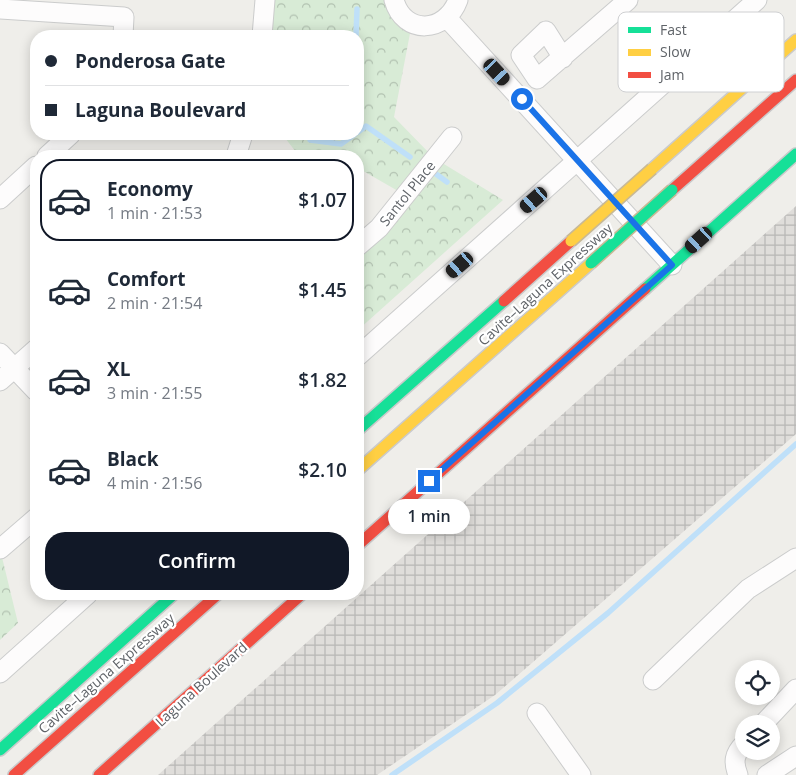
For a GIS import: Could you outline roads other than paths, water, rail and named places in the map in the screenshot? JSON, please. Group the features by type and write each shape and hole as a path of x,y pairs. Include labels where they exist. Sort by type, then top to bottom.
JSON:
{"main road":[{"name":"Cavite–Laguna Expressway","path":"784,51 796,40"},
{"name":"Cavite–Laguna Expressway","path":"784,91 796,80"},
{"name":"Cavite–Laguna Expressway","path":"364,425 738,92"},
{"name":"Cavite–Laguna Expressway","path":"364,465 782,92"},
{"path":"364,540 796,154"},
{"name":"Cavite–Laguna Expressway","path":"0,750 167,600"},
{"name":"Cavite–Laguna Expressway","path":"14,775 211,600"},
{"name":"Laguna Boulevard","path":"99,775 295,600"}],"street":[{"path":"262,30 265,0"},
{"path":"394,0 402,15 412,23 431,26 448,18 458,0"},
{"path":"562,58 628,0"},
{"path":"744,12 757,0"},
{"path":"0,9 124,17 123,30"},
{"path":"448,18 672,265"},
{"path":"364,351 655,92"},
{"name":"Santol Place","path":"364,241 379,228 452,137"},
{"path":"54,150 64,140"},
{"path":"0,199 30,172"},
{"path":"0,353 30,385"},
{"path":"0,381 30,355"},
{"path":"0,549 30,523"},
{"path":"653,680 748,589 796,558"},
{"path":"0,673 81,600"},
{"path":"771,715 796,689"},
{"path":"537,714 581,775"},
{"path":"767,775 796,756"},
{"path":"735,758 734,765 738,775"}],"waterway":[{"path":"356,30 357,9"},
{"path":"364,128 366,126 410,157"},
{"path":"310,140 341,144 347,140"},
{"path":"436,174 447,182"},
{"path":"392,775 497,703 608,613 796,444"}]}
